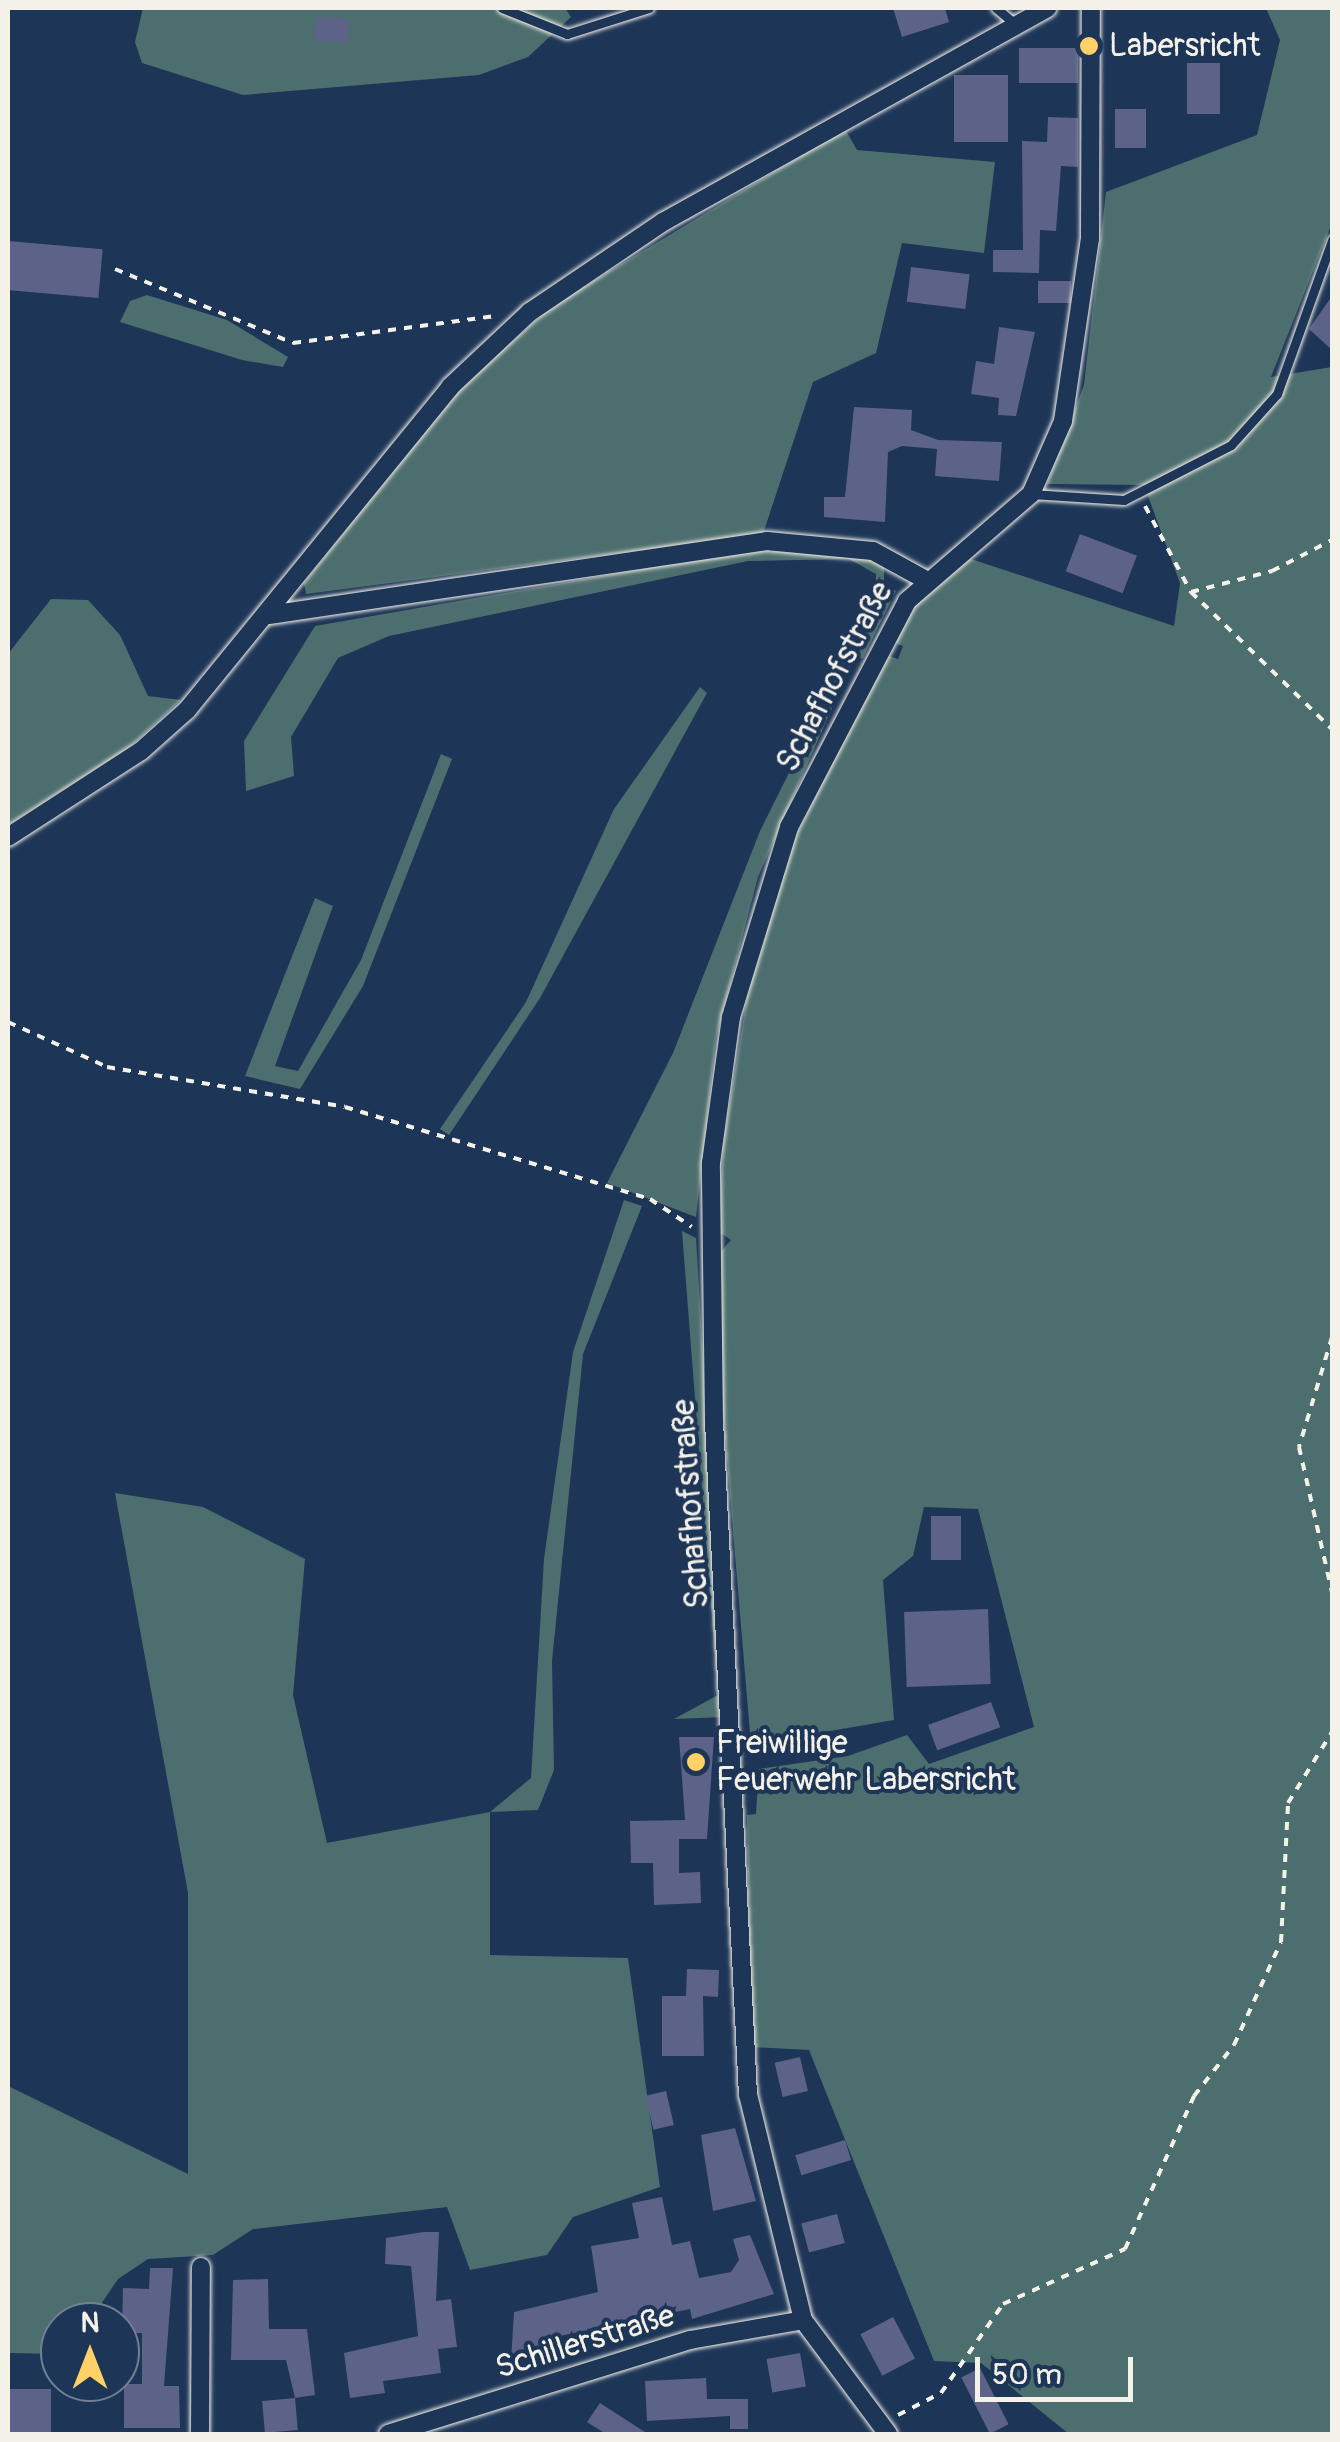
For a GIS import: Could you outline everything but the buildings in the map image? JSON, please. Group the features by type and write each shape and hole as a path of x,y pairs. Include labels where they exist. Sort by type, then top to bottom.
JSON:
{"street":[{"path":"8,837 141,751 268,614 450,387 530,312 662,222 1047,8"},
{"path":"1031,494 1070,398 1086,296 1091,8"},
{"name":"Schafhofstraße","path":"884,2429 803,2320 745,2070 708,1236 721,1074 770,874 866,673 924,579 1031,494"},
{"path":"268,614 767,541 872,551 924,579"},
{"path":"200,2434 201,2267"},
{"name":"Schillerstraße","path":"388,2434 690,2340 803,2320"}],"lane":[{"path":"502,8 567,34 649,8"},
{"path":"996,8 1014,24"},
{"path":"1031,494 1142,496 1258,419 1293,360 1332,240"}],"path":[{"path":"115,268 169,283 293,343 530,312"},
{"path":"1142,496 1191,592 1332,729"},
{"path":"1191,592 1272,570 1332,540"},
{"path":"8,1022 106,1067 346,1107 650,1199 708,1236"},
{"path":"1332,1336 1300,1448 1332,1592"},
{"path":"884,2429 941,2393 1003,2304 1125,2250 1194,2096 1234,2045 1280,1942 1288,1803 1332,1732"}],"green space":[{"path":"143,8 565,8 571,17 528,57 479,75 243,95 142,63 135,42"},
{"path":"1266,8 1332,8 1332,223 1271,377 1332,367 1332,2434 1069,2434 981,2363 934,2361 809,2050 751,2047 747,1815 756,1814 759,1769 848,1756 907,1735 929,1764 1034,1727 978,1509 924,1507 913,1556 883,1580 894,1720 778,1740 750,1733 722,1399 717,1256 731,1240 719,1232 723,1146 749,985 791,846 885,655 898,659 903,646 892,642 918,601 968,558 1174,626 1180,583 1144,485 1047,484 1084,385 1106,192 1257,135 1280,40"},
{"path":"845,129 857,150 995,162 984,253 902,243 876,353 813,382 763,534 306,594 304,583 453,395 552,306"},
{"path":"147,295 227,320 288,357 283,367 242,360 120,322 130,301"},
{"path":"746,551 858,553 884,564 884,585 896,591 863,658 853,660 758,877 716,1038 696,1217 607,1183 673,1053 760,831 875,600 876,574 849,559 748,561 389,636 338,658 291,737 294,776 246,791 244,741 315,626"},
{"path":"51,599 88,600 120,635 148,696 181,700 128,748 8,825 8,654"},
{"path":"700,687 707,693 540,998 449,1135 440,1129 526,1002 614,809"},
{"path":"441,754 452,759 363,986 300,1089 245,1076 315,898 333,906 275,1066 298,1071 361,960"},
{"path":"624,1200 642,1206 583,1354 552,1661 554,1770 538,1810 490,1812 531,1778 544,1559 573,1352"},
{"path":"682,1231 696,1238 724,1717 674,1719 718,1695"},
{"path":"115,1493 203,1507 305,1559 293,1695 327,1843 490,1812 490,1955 628,1958 660,2187 573,2217 547,2255 470,2270 447,2207 253,2229 213,2255 148,2259 118,2279 102,2302 40,2302 40,2354 8,2353 8,2086 188,2174 188,1893"}],"place":[{"name":"Labersricht","path":"1089,46"},
{"name":"Freiwillige Feuerwehr Labersricht","path":"696,1762"}]}
